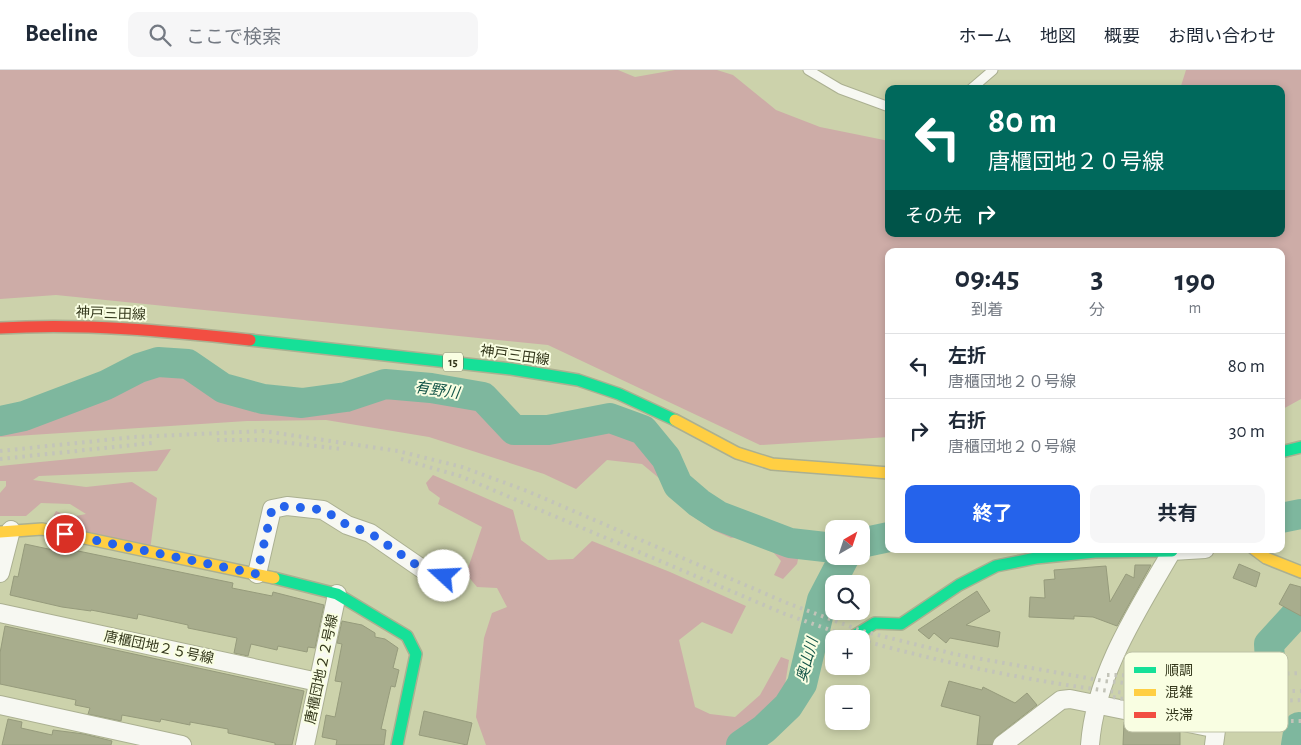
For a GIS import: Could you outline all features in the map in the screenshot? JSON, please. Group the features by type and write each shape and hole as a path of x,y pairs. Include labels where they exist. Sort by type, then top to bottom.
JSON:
{"main road":[{"name":"神戸三田線","path":"0,328 46,325 172,331 511,369 578,380 619,394 657,411 737,453 772,464 885,473"},
{"path":"1285,451 1301,446"},
{"path":"5,531 42,529 257,574 337,594 407,636 416,654 397,745"},
{"path":"864,630 875,623 901,624 959,585 996,566 1036,558 1084,553"},
{"path":"1259,553 1266,558 1301,572"}],"street":[{"path":"257,574 272,509 287,506 324,510 347,525 370,533 431,575 457,577"},
{"path":"0,573 5,531"},
{"path":"1090,745 1096,703 1110,665 1171,553"},
{"name":"唐櫃団地２２号線","path":"305,745 337,594"},
{"name":"唐櫃団地２５号線","path":"0,613 318,682"},
{"path":"1002,745 1061,700 1070,699 1124,709"},
{"path":"0,705 182,745"},
{"path":"1214,745 1216,732"}],"lane":[{"path":"808,70 840,88 885,105"},
{"path":"976,85 994,70"}],"shaded area":[{"path":"0,70 618,70 635,77 675,70 717,70 733,75 776,110 820,127 885,140 885,237 1285,237 1285,85 1181,85 1186,70 1301,70 1301,399 1285,408 1285,248 885,248 885,437 760,445 548,345 56,295 0,299"},
{"path":"171,350 193,358 227,378 266,393 313,396 348,390 371,377 389,373 475,384 515,436 546,435 629,415 659,430 673,446 685,474 721,505 803,536 797,564 783,579 774,575 781,561 765,543 744,536 731,538 715,531 691,515 684,502 671,488 642,464 607,460 576,489 544,474 429,437 326,420 247,421 0,437 0,409 52,397 135,362 142,353"},
{"path":"171,449 157,471 39,476 33,480 86,487 132,482 157,498 150,550 49,524 56,511 70,517 86,514 70,504 41,503 26,516 0,516 0,493 6,486 6,481 0,481 0,466"},
{"path":"433,475 513,510 521,540 548,560 573,559 592,541 670,572 746,606 732,634 702,622 679,640 695,707 710,714 735,717 760,695 781,657 789,660 783,697 742,740 728,745 486,745 476,717 484,638 492,613 507,607 497,588 477,587 466,574 482,527 438,504 440,498 429,490 426,483"}],"building":[{"path":"25,544 53,550 54,546 233,583 232,588 272,596 273,592 324,605 315,648 308,647 307,652 278,646 277,650 251,644 248,656 234,653 237,638 188,628 188,625 138,614 137,619 91,610 62,607 10,595 14,576 18,577"},
{"path":"1239,564 1260,573 1256,587 1233,578"},
{"path":"1135,565 1151,565 1117,626 1093,617 1074,616 1074,619 1029,617 1030,597 1045,598 1044,580 1055,579 1054,570 1106,566 1110,602 1126,574 1134,578"},
{"path":"1290,584 1301,587 1301,616 1279,604"},
{"path":"977,591 990,611 966,625 1000,632 998,647 950,638 946,643 934,633 929,639 918,630"},
{"path":"342,621 362,625 375,633 375,637 385,639 398,648 393,668 399,670 395,687 391,686 381,729 386,730 384,745 336,745 337,740 322,737 326,715 335,717 342,682 335,681 342,644 337,643"},
{"path":"5,626 304,691 292,745 275,745 275,743 228,733 228,729 190,722 190,725 161,719 160,722 122,715 121,721 88,714 90,708 75,705 76,700 0,684 0,653"},
{"path":"949,681 982,690 983,687 1015,703 1027,693 1037,705 996,737 992,745 977,745 980,716 941,706"},
{"path":"424,711 472,723 467,745 419,735"},
{"path":"8,719 22,722 21,728 52,735 53,730 84,734 112,741 111,745 2,745"},
{"path":"1124,722 1124,732 1180,732 1180,745 1123,745"}],"waterway":[{"name":"有野川","path":"0,421 24,416 106,385 139,368 158,362 188,364 223,388 263,399 302,403 346,397 385,384 431,388 483,397 514,430 548,430 610,418 643,430 666,458 678,485 699,503 719,516 790,543 825,547"},
{"name":"有野川","path":"1285,517 1301,514"},
{"name":"有野川","path":"870,541 885,538"},
{"name":"奥山川","path":"741,745 764,729 788,706 802,684 822,600 840,565"},
{"path":"1269,652 1269,644 1301,609"},
{"path":"1296,745 1299,727"}],"railway":[{"path":"0,451 134,437 263,431 398,451 462,467 527,491 787,603 862,631 954,654 1124,683"},
{"path":"217,440 263,440 342,449"},
{"path":"0,459 152,443"},
{"path":"401,459 460,476 785,614 830,630"},
{"path":"870,642 1023,678 1124,693"},
{"path":"1288,673 1301,673"},
{"path":"1107,675 1124,675"},
{"path":"1288,691 1301,691"},
{"path":"1113,697 1124,699"},
{"path":"1288,700 1301,700"},
{"path":"1288,721 1301,721"}],"traffic: fast":[{"path":"250,340 511,369 578,380 619,394 675,420"},
{"path":"1285,451 1301,447"},
{"path":"864,630 875,623 901,624 959,585 996,566 1036,558 1085,553"},
{"path":"274,578 337,594 407,636 416,654 397,745"}],"traffic: slow":[{"path":"675,420 737,453 772,464 885,473"},
{"path":"0,532 42,529 274,578"},
{"path":"1259,553 1266,558 1301,572"}],"traffic: jam":[{"path":"0,328 94,327 250,340"}],"route":[{"path":"65,534 257,574 272,509 287,506 324,510 347,525 370,533 431,575 444,576"}]}
